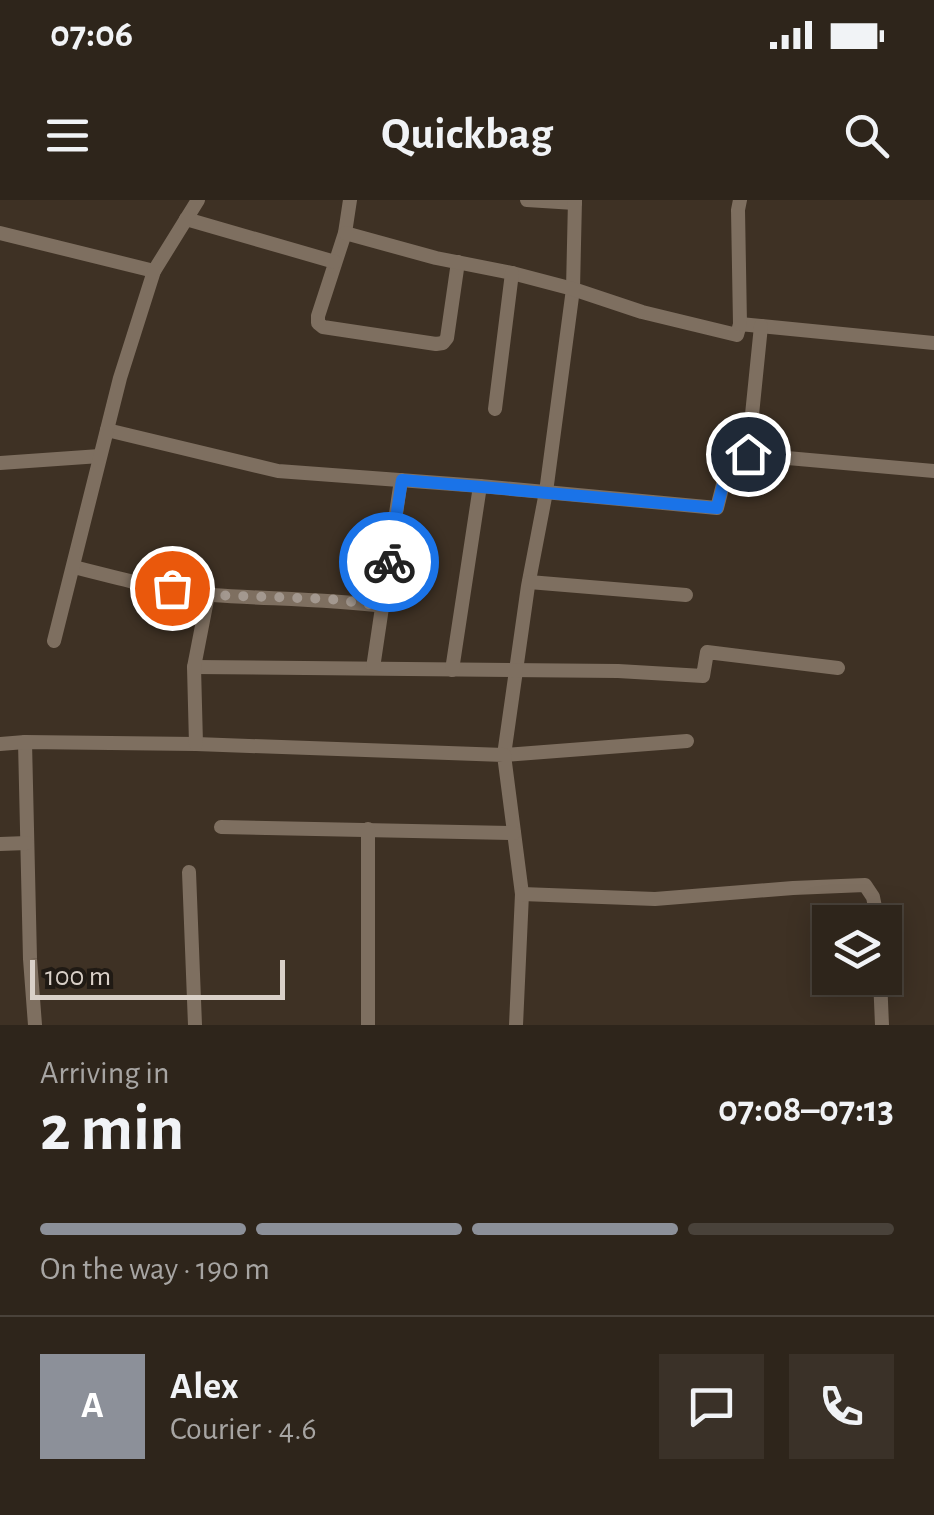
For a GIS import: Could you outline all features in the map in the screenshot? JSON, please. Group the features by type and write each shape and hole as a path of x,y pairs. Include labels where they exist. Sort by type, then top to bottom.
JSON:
{"street":[{"path":"54,641 120,378 154,272 198,200"},
{"path":"350,200 346,234 318,316 323,327 443,343 447,338 458,262"},
{"path":"516,1025 522,894 504,755 546,492 573,289 575,201 528,200"},
{"path":"346,234 512,273 642,312 737,335 740,200"},
{"path":"186,219 336,262"},
{"path":"0,233 154,272"},
{"path":"494,409 512,273"},
{"path":"740,324 934,343"},
{"path":"748,454 761,326"},
{"path":"106,430 278,470 717,508 731,453 934,471"},
{"path":"0,463 100,456"},
{"path":"374,668 402,480"},
{"path":"452,670 480,486"},
{"path":"74,567 208,595 330,599 383,606"},
{"path":"529,582 686,595"},
{"path":"196,744 194,667 208,595"},
{"path":"194,667 618,671 703,676 706,652 838,668"},
{"path":"26,742 30,959 36,1025"},
{"path":"0,744 196,744 504,755 687,742"},
{"path":"220,827 514,833"},
{"path":"368,830 368,1025"},
{"path":"0,844 28,843"},
{"path":"189,872 194,1025"},
{"path":"522,894 655,899 865,886 875,905"},
{"path":"881,995 882,1025"}],"way so far":[{"path":"172,588 208,595 330,599 383,606 389,562"}],"route":[{"path":"389,562 402,480 717,508 731,453 748,454"}]}
